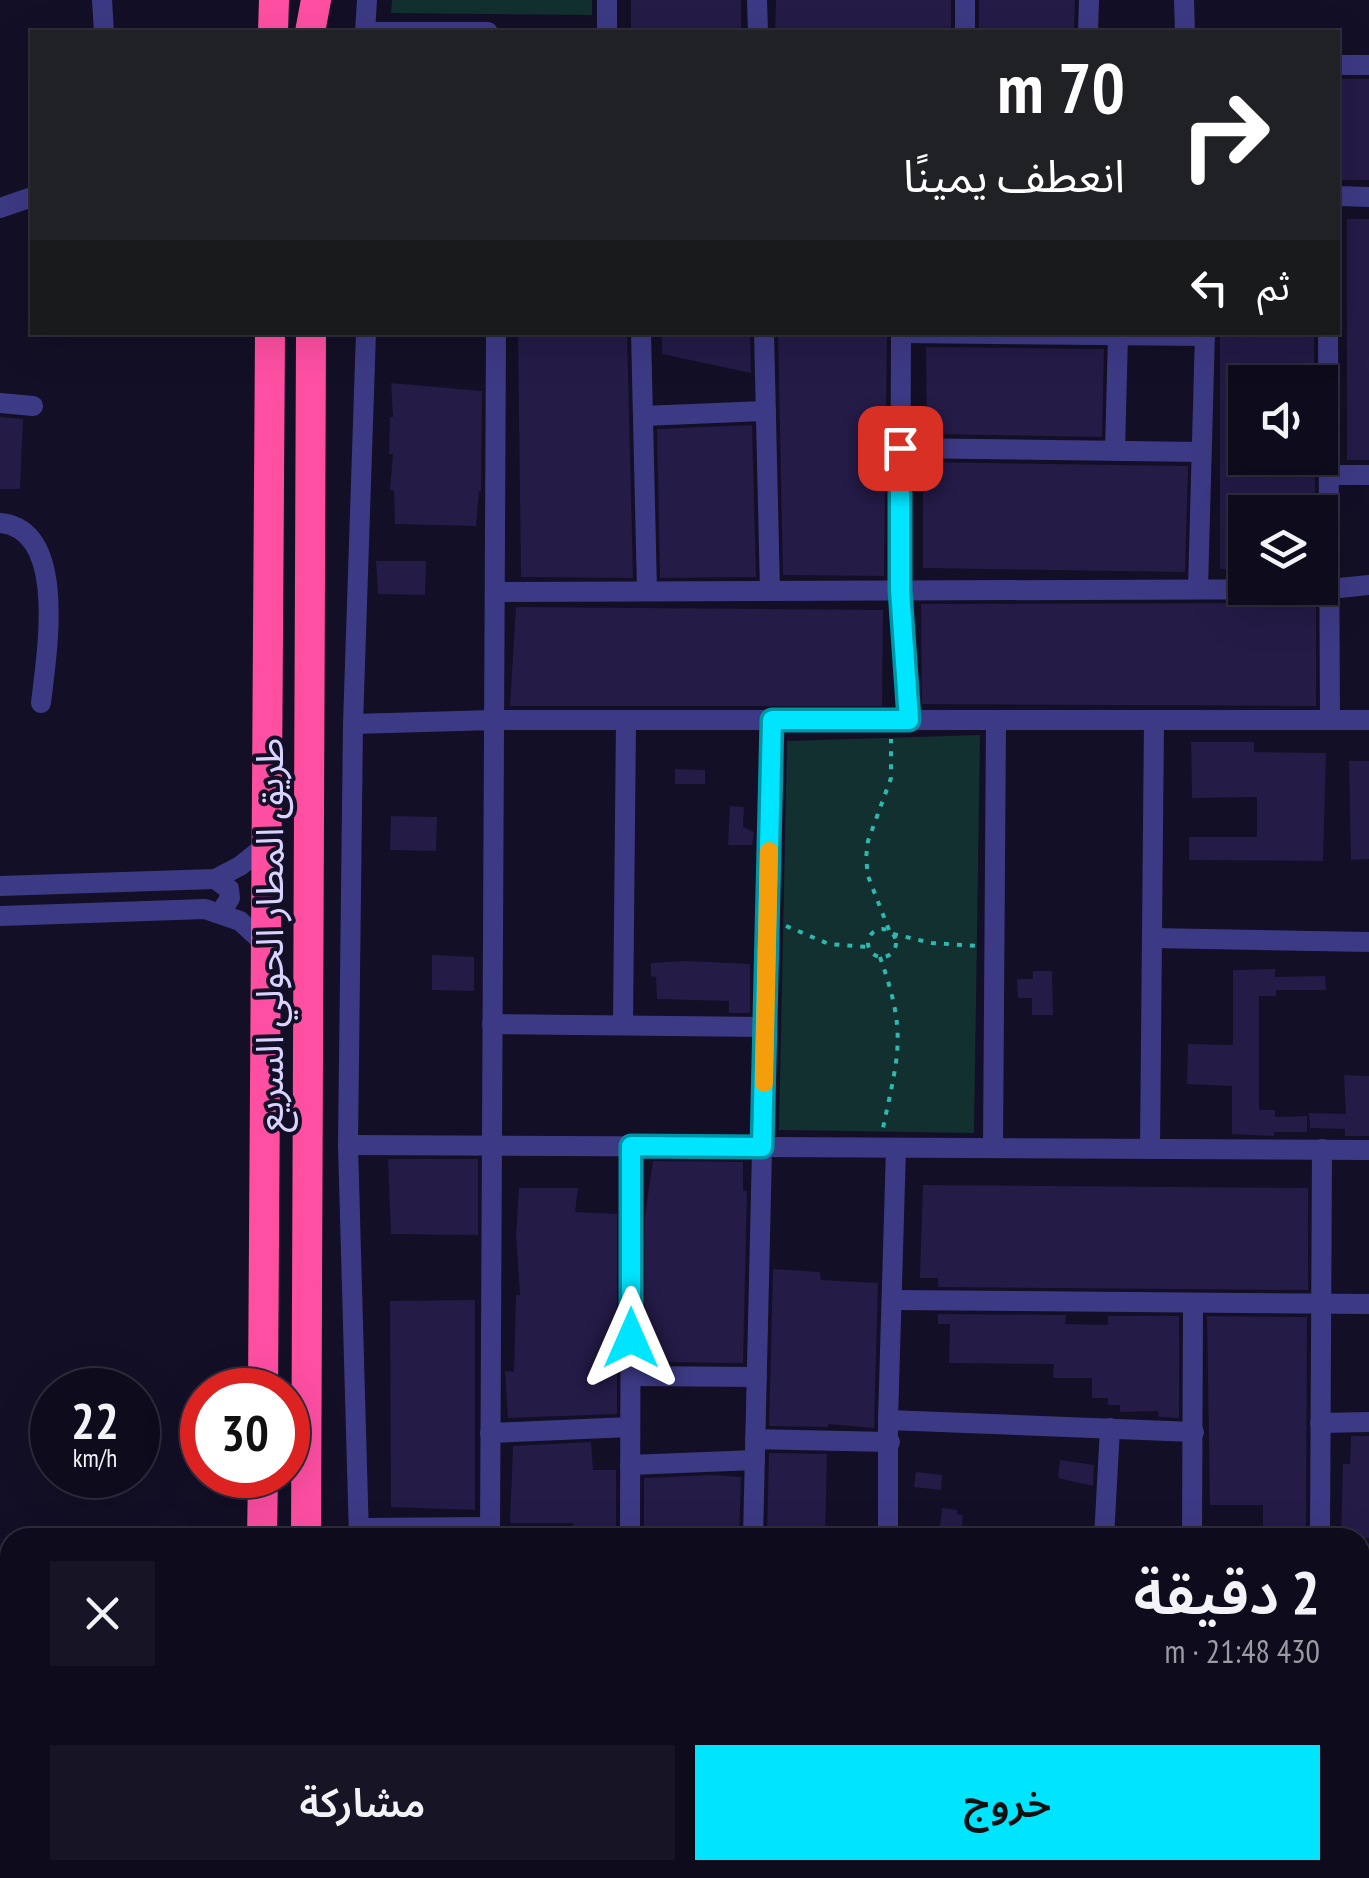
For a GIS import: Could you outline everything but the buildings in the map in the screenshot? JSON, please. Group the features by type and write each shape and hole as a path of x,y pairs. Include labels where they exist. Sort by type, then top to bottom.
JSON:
{"highway":[{"path":"273,30 274,0"},
{"path":"310,30 313,0"},
{"name":"طريق المطار الحولي السريع","path":"263,1368 270,335"},
{"name":"طريق المطار الحولي السريع","path":"306,1528 311,335"},
{"path":"265,958 272,984 291,991 303,985 310,974"},
{"path":"264,1065 275,1056 289,1054 302,1061 309,1074"},
{"path":"262,1498 262,1528"}],"street":[{"path":"102,0 104,30"},
{"path":"366,30 367,0"},
{"path":"607,30 608,0"},
{"path":"757,0 758,30"},
{"path":"965,0 966,30"},
{"path":"1088,30 1089,0"},
{"path":"1184,0 1186,30"},
{"path":"1340,65 1369,65"},
{"path":"1340,196 1369,197"},
{"path":"0,208 30,198"},
{"path":"359,1528 348,1145 353,724 366,335"},
{"path":"490,1528 496,335"},
{"path":"641,335 646,591"},
{"path":"764,335 770,591"},
{"path":"900,720 902,335"},
{"path":"1115,451 1118,335"},
{"path":"1198,589 1205,335"},
{"path":"1328,335 1328,365"},
{"path":"0,403 34,406"},
{"path":"643,416 766,411"},
{"path":"900,448 1201,452"},
{"path":"1329,475 1329,495"},
{"path":"1338,475 1369,475"},
{"path":"0,523 13,524 30,535 46,577 50,618 42,703"},
{"path":"1338,588 1369,585"},
{"path":"495,592 1228,589"},
{"path":"1330,605 1330,720"},
{"path":"353,724 494,720 1369,720"},
{"path":"623,1026 626,720"},
{"path":"753,1528 772,720"},
{"path":"993,1148 996,720"},
{"path":"1150,1149 1154,720"},
{"path":"0,886 215,879 265,846"},
{"path":"215,879 229,889 230,898 220,912"},
{"path":"0,916 194,909 220,912 240,920 265,958"},
{"path":"1152,938 1369,942"},
{"path":"492,1024 765,1027"},
{"path":"348,1145 1369,1150"},
{"path":"630,1528 631,1146"},
{"path":"888,1148 893,1300 888,1528"},
{"path":"1320,1528 1322,1149"},
{"path":"893,1300 1369,1304"},
{"path":"1192,1303 1192,1528"},
{"path":"631,1376 756,1377"},
{"path":"888,1420 1194,1432"},
{"path":"1320,1423 1369,1422"},
{"path":"490,1433 630,1427"},
{"path":"1105,1528 1110,1428"},
{"path":"755,1438 890,1442"},
{"path":"630,1465 755,1460"}],"path":[{"path":"880,957 894,950 891,932 868,876 866,858 868,841 891,778 900,720"},
{"path":"785,926 829,944 868,947"},
{"path":"888,1148 900,1033 896,1000 880,957 868,947 872,932 995,948"}],"green space":[{"path":"392,0 592,0 592,15 391,13"},
{"path":"980,735 974,1133 779,1130 787,741"}],"slow traffic":[{"path":"764,1083 769,851"}],"route":[{"path":"631,1338 631,1146 762,1147 772,720 909,720 900,590 900,448"}]}
